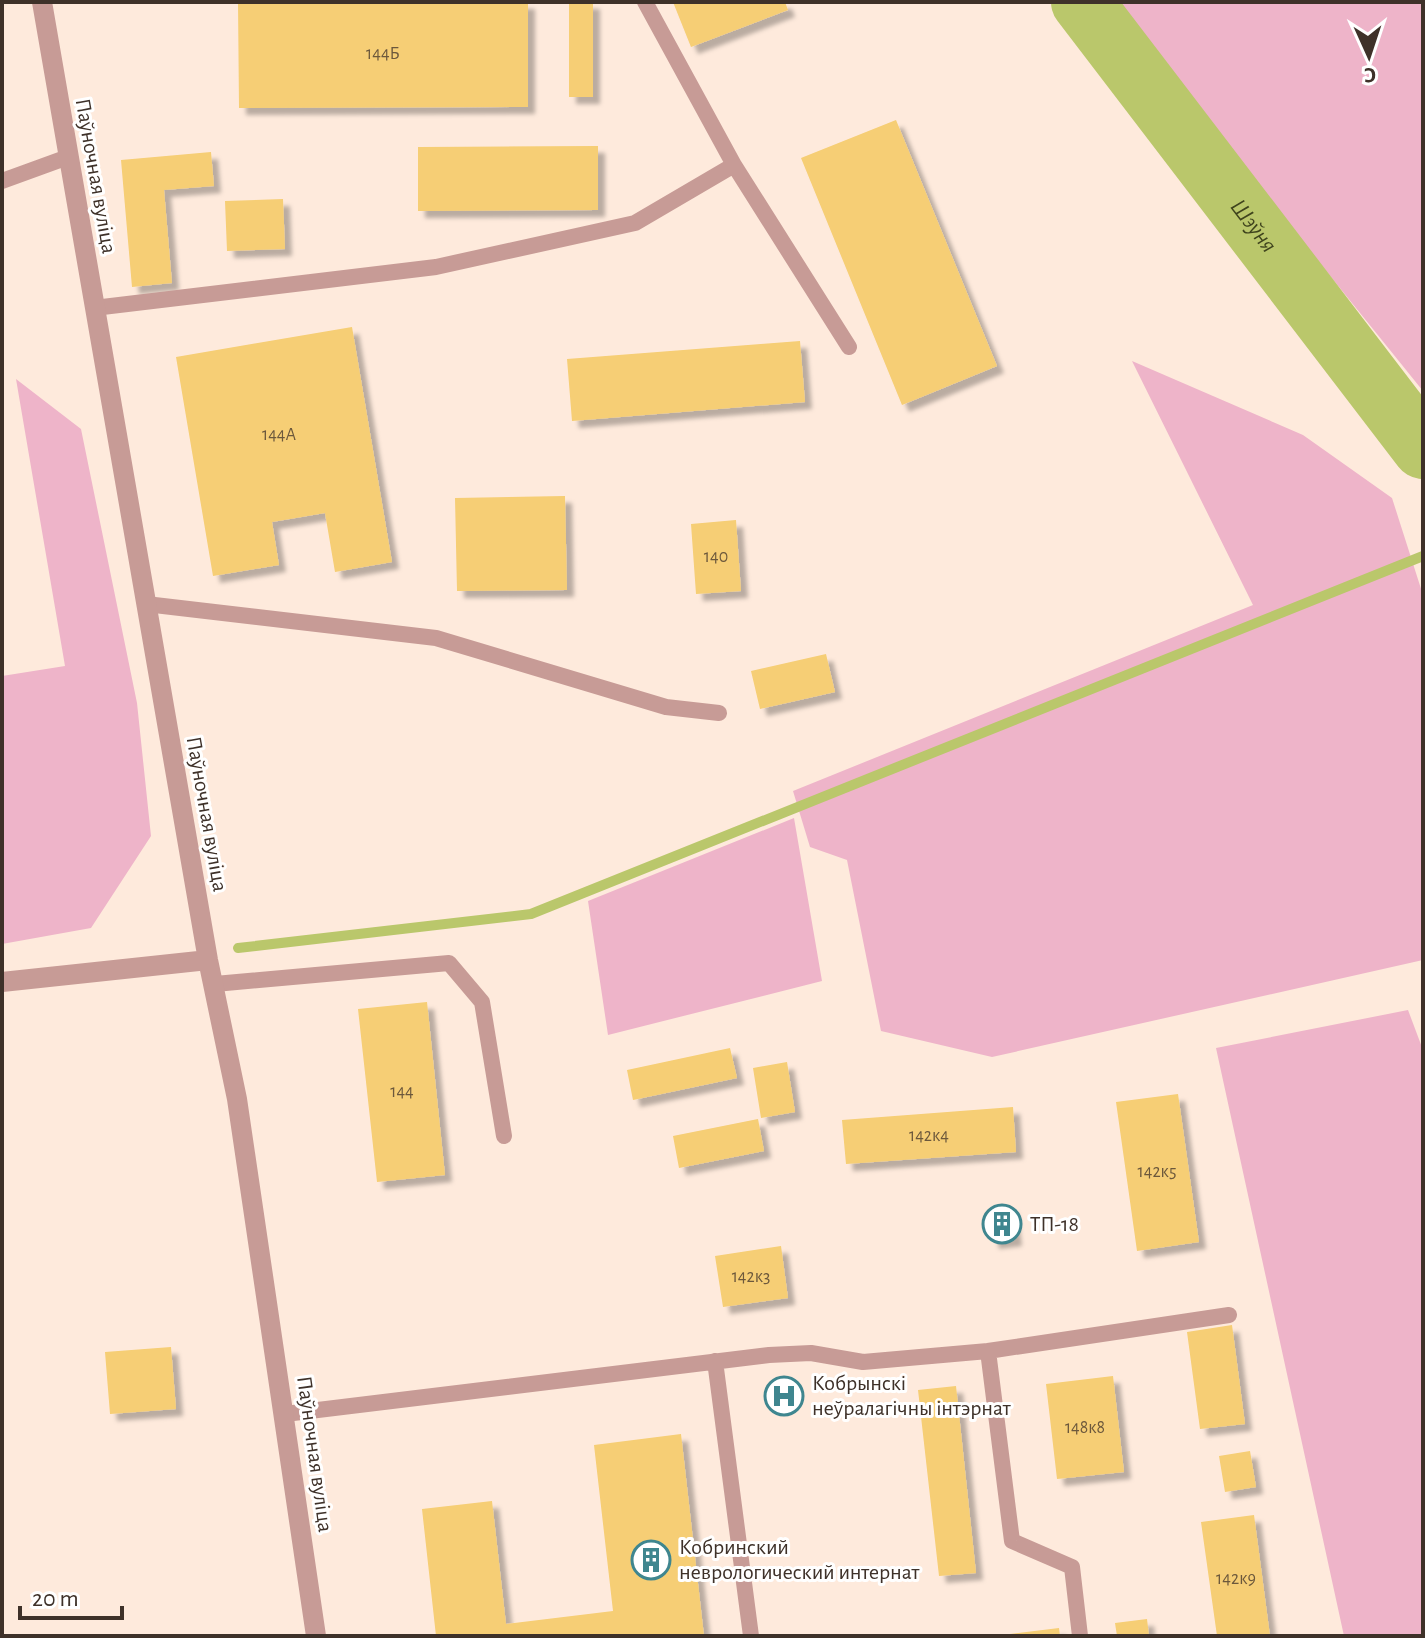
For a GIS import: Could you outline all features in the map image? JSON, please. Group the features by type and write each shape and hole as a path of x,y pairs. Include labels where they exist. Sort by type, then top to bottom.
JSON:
{"street":[{"name":"Паўночная вуліца","path":"42,2 208,960 237,1099 316,1636"},
{"path":"2,982 208,960"}],"lane":[{"path":"645,2 734,165 849,347"},
{"path":"2,181 68,157"},
{"path":"94,308 436,267 635,223 734,165"},
{"path":"146,604 436,638 666,707 719,713"},
{"path":"215,984 449,963 482,1002 504,1136"},
{"path":"285,1414 715,1361 811,1353 863,1362 988,1351 1229,1315"},
{"path":"988,1351 1012,1541 1072,1567 1080,1636"},
{"path":"715,1361 751,1636"}],"shaded area":[{"path":"1109,2 1423,2 1423,391"},
{"path":"1132,361 1303,435 1392,498 1423,595 1423,960 992,1057 881,1031 847,860 810,847 793,791 1253,605"},
{"path":"16,379 81,429 137,703 151,836 91,928 2,944 2,676 65,666"},
{"path":"794,818 822,981 608,1035 588,901"},
{"path":"1408,1010 1423,1050 1423,1636 1344,1636 1216,1048"}],"building":[{"path":"238,2 528,2 528,107 239,108"},
{"path":"569,2 593,2 593,97 569,97"},
{"path":"673,2 785,2 788,10 691,47"},
{"path":"896,120 997,366 902,405 801,158"},
{"path":"598,146 598,210 418,211 418,147"},
{"path":"211,152 214,186 164,190 172,283 132,287 121,160"},
{"path":"283,199 285,249 227,251 225,201"},
{"path":"352,327 392,562 335,572 325,513 272,522 279,565 213,576 176,357"},
{"path":"800,341 805,402 572,421 567,359"},
{"path":"565,496 567,590 457,591 455,498"},
{"path":"736,520 741,591 696,594 691,524"},
{"path":"826,654 835,692 760,709 751,671"},
{"path":"427,1002 445,1175 377,1182 358,1009"},
{"path":"730,1048 737,1078 633,1100 627,1070"},
{"path":"787,1062 795,1112 761,1118 753,1068"},
{"path":"1178,1094 1199,1242 1137,1251 1116,1102"},
{"path":"1013,1107 1016,1152 846,1164 842,1120"},
{"path":"758,1119 764,1151 679,1168 673,1136"},
{"name":"ТП-18","path":"1011,1206 1015,1239 992,1242 988,1209"},
{"path":"781,1246 788,1298 723,1307 715,1256"},
{"path":"1232,1325 1245,1424 1200,1429 1187,1332"},
{"path":"171,1347 176,1409 110,1414 105,1352"},
{"path":"1113,1376 1124,1472 1057,1479 1046,1384"},
{"path":"956,1386 976,1573 939,1576 918,1390"},
{"name":"Кобринский неврологический интернат","path":"681,1434 704,1636 436,1636 422,1509 492,1501 506,1624 613,1611 594,1445"},
{"path":"1250,1451 1256,1487 1225,1492 1219,1456"},
{"path":"1254,1515 1270,1636 1217,1636 1201,1522"},
{"path":"1147,1619 1149,1636 1117,1636 1115,1623"},
{"path":"1059,1628 1060,1636 1010,1634"}],"waterway":[{"name":"Шэўня","path":"1082,2 1423,448"},
{"path":"238,948 531,914 1423,556"}],"place":[{"name":"ТП-18","path":"1002,1224"},
{"name":"Кобрынскі неўралагічны інтэрнат","path":"784,1396"},
{"name":"Кобринский неврологический интернат","path":"651,1560"}]}
